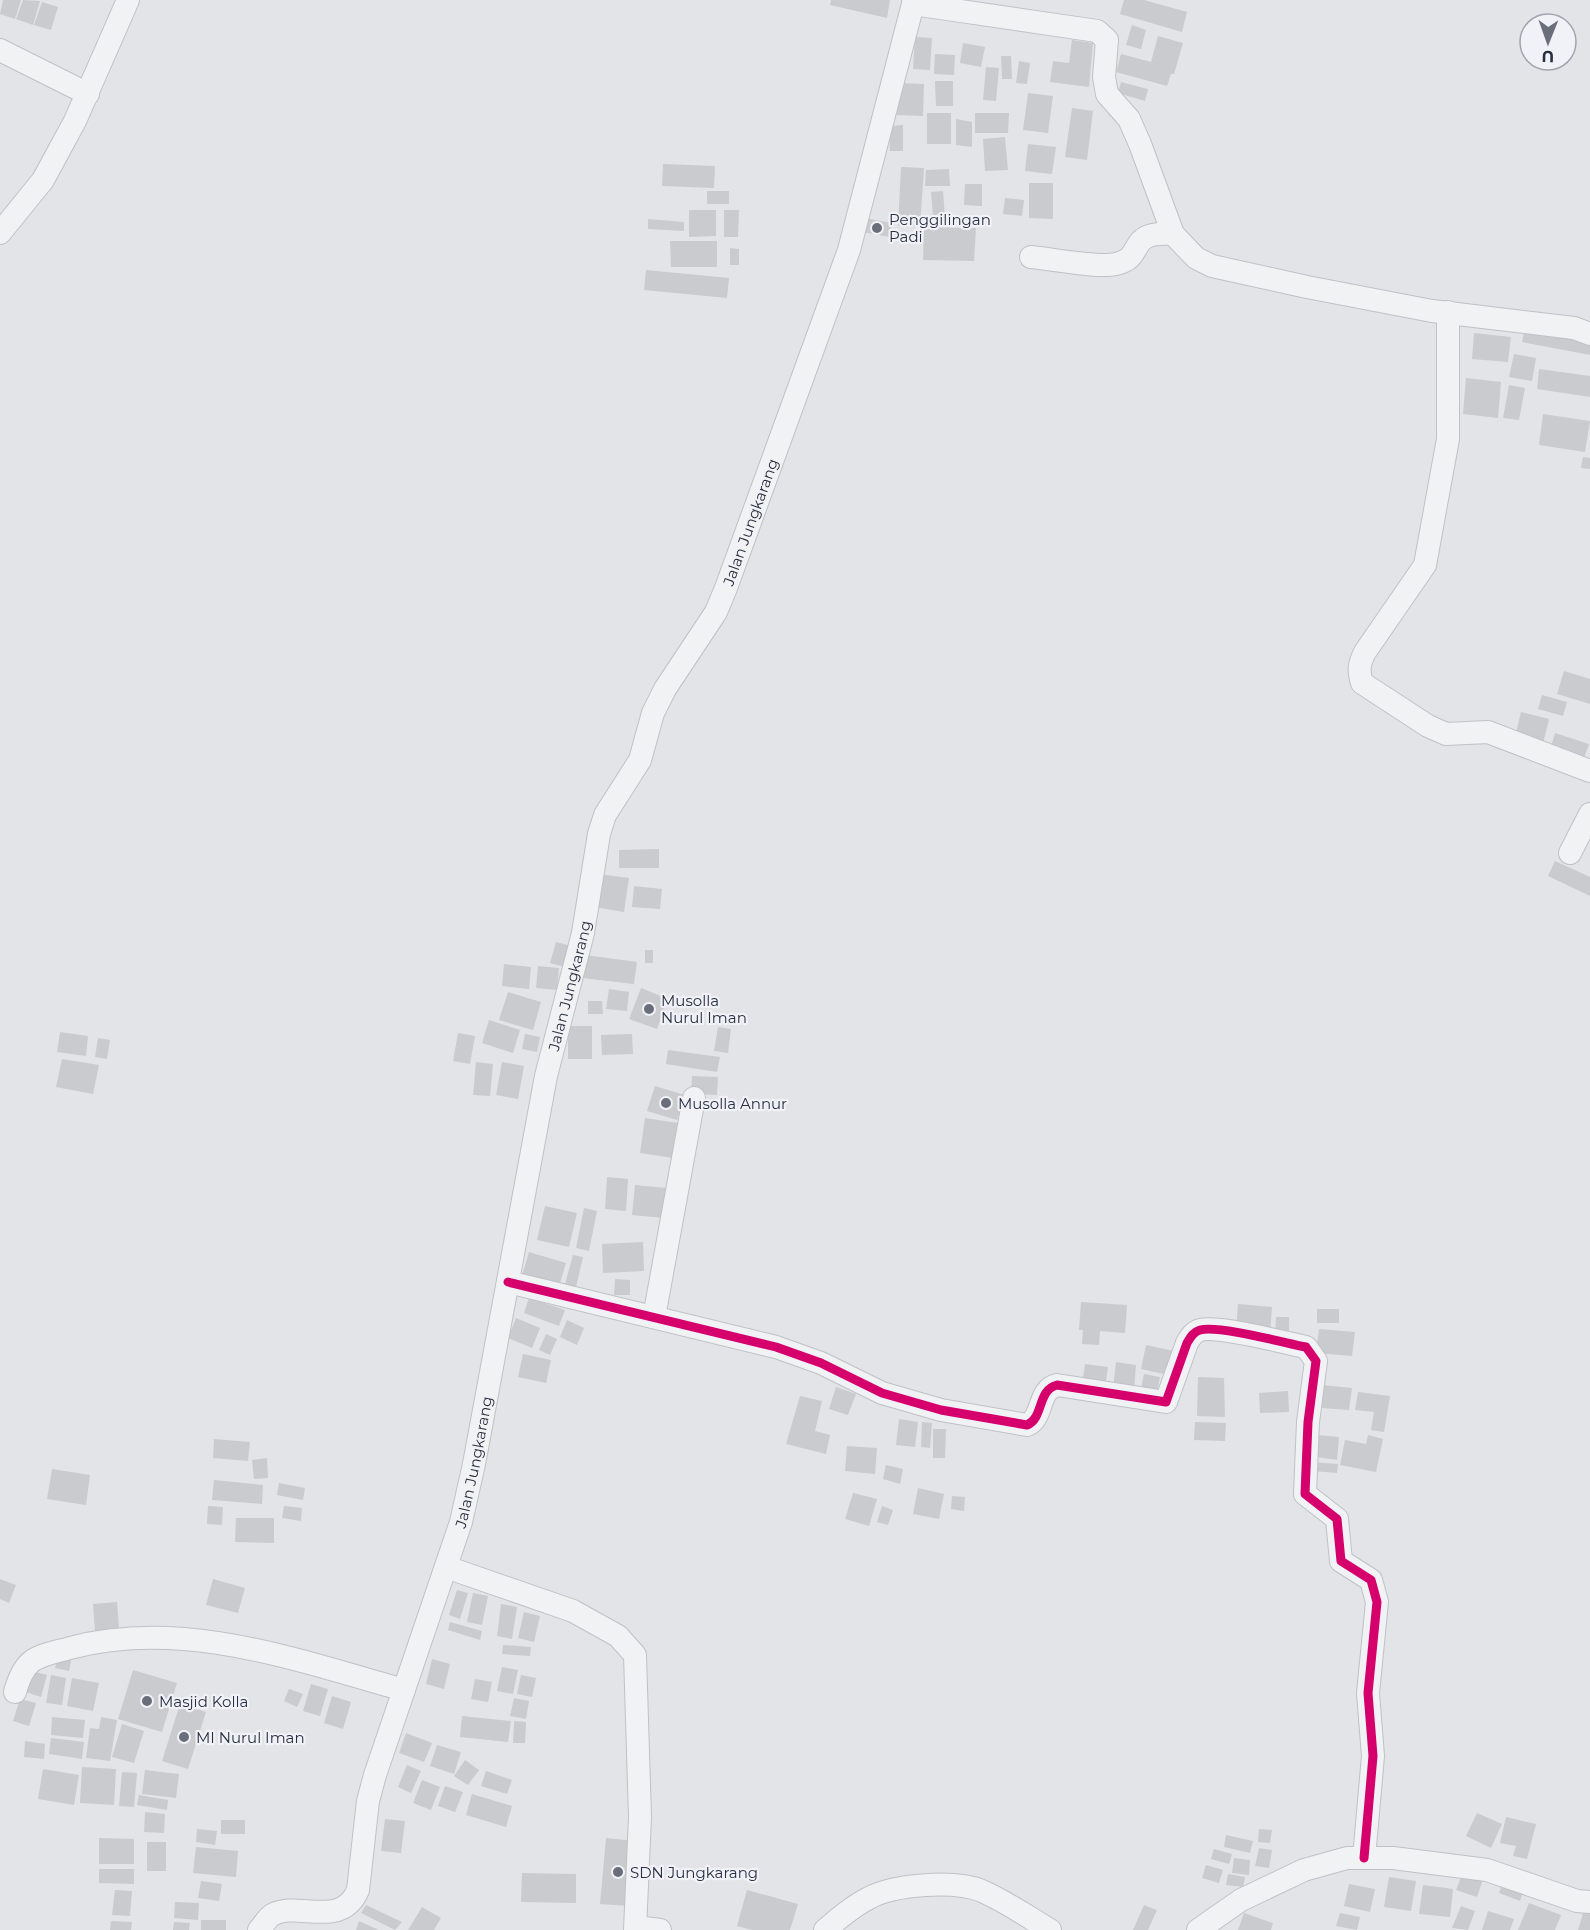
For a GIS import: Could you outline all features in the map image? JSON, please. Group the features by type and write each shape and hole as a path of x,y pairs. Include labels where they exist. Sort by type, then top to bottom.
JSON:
{"street":[{"path":"0,233 43,180 88,94 128,0"},
{"path":"914,2 1097,31 1107,40 1104,77 1107,94 1129,119 1173,234 1196,258 1212,266 1306,287 1448,312 1563,327 1590,334"},
{"name":"Jalan Jungkarang","path":"260,1930 272,1915 287,1912 323,1917 339,1912 354,1902 362,1875 368,1801 461,1522 474,1464 546,1076 584,933 602,825 639,760 653,713 665,689 716,612 726,588 803,372 839,279 914,2"},
{"path":"0,50 88,94"},
{"path":"1032,257 1116,264 1131,256 1144,236 1153,233 1173,234"},
{"path":"1448,312 1448,439 1428,553 1425,565 1365,652 1359,664 1362,684 1428,726 1446,734 1488,732 1590,771"},
{"path":"1570,853 1590,814"},
{"path":"654,1317 694,1098"},
{"path":"508,1282 776,1347 822,1363 882,1393 941,1410 1027,1425 1035,1419 1046,1392 1057,1385 1166,1402 1186,1343 1191,1335 1200,1330 1218,1330 1306,1347 1316,1361 1308,1422 1305,1494 1336,1519 1341,1560 1371,1580 1377,1602 1368,1693 1373,1756 1364,1858"},
{"path":"446,1567 573,1611 618,1636 635,1655 640,1818 635,1928 660,1930"},
{"path":"15,1692 20,1674 27,1663 38,1657 88,1643 141,1637 193,1638 266,1652 404,1690"},
{"path":"1198,1930 1241,1900 1304,1870 1347,1858 1393,1858 1487,1870 1577,1901 1590,1902"},
{"path":"825,1930 850,1909 871,1896 895,1889 958,1886 981,1891 1050,1930"}],"building":[{"path":"3,0 21,0 15,19 0,14"},
{"path":"23,0 40,1 33,25 16,19"},
{"path":"831,0 890,0 887,18 830,5"},
{"path":"1124,0 1144,0 1187,12 1182,32 1120,14"},
{"path":"42,2 58,7 51,30 34,25"},
{"path":"1132,25 1146,30 1141,49 1126,45"},
{"path":"1158,36 1183,43 1174,74 1171,74 1167,86 1116,72 1121,54 1151,62"},
{"path":"915,37 932,38 930,70 913,69"},
{"path":"1072,40 1093,43 1089,87 1050,82 1053,61 1069,63"},
{"path":"963,43 985,47 981,67 960,63"},
{"path":"935,54 955,55 954,75 934,74"},
{"path":"1001,56 1011,56 1012,79 1002,79"},
{"path":"1019,61 1030,63 1027,84 1016,83"},
{"path":"986,67 999,68 996,101 983,100"},
{"path":"935,81 953,81 953,106 936,106"},
{"path":"1121,82 1148,89 1145,101 1118,93"},
{"path":"899,83 924,84 923,116 897,115"},
{"path":"1028,93 1053,96 1048,133 1023,130"},
{"path":"1072,108 1093,111 1087,160 1065,157"},
{"path":"927,113 951,113 951,144 927,144"},
{"path":"975,113 1009,113 1008,133 975,133"},
{"path":"956,119 972,122 972,147 956,145"},
{"path":"903,125 903,151 890,151 889,126"},
{"path":"1005,137 1008,170 985,171 983,139"},
{"path":"1028,144 1056,147 1052,174 1025,171"},
{"path":"663,164 715,166 714,188 662,186"},
{"path":"901,167 924,168 920,227 898,226"},
{"path":"949,169 950,186 925,186 926,170"},
{"path":"1029,183 1053,183 1053,219 1029,218"},
{"path":"965,184 982,184 982,206 964,205"},
{"path":"707,191 729,191 729,204 707,204"},
{"path":"943,191 945,217 933,217 931,192"},
{"path":"1005,198 1024,200 1022,216 1003,214"},
{"path":"689,210 716,210 716,236 689,237"},
{"path":"724,210 739,210 738,237 724,237"},
{"name":"Penggilingan Padi","path":"865,218 892,223 890,237 862,232"},
{"path":"648,219 684,222 684,231 648,229"},
{"path":"924,227 976,228 974,261 923,260"},
{"path":"670,241 717,241 717,267 671,267"},
{"path":"730,248 739,249 739,265 730,265"},
{"path":"646,270 729,278 727,298 644,290"},
{"path":"1525,328 1590,340 1590,355 1522,342"},
{"path":"1474,333 1511,337 1508,362 1472,359"},
{"path":"1514,354 1536,358 1532,381 1509,377"},
{"path":"1539,369 1590,376 1590,397 1537,389"},
{"path":"1466,378 1501,382 1498,418 1463,414"},
{"path":"1509,385 1525,388 1519,420 1503,418"},
{"path":"1543,414 1590,421 1585,452 1539,445"},
{"path":"1583,457 1590,458 1590,469 1581,468"},
{"path":"1564,671 1590,679 1590,704 1557,694"},
{"path":"1542,695 1567,702 1563,716 1538,709"},
{"path":"1521,712 1549,719 1543,744 1515,737"},
{"path":"1555,733 1589,744 1584,758 1551,747"},
{"path":"659,849 659,868 619,868 619,850"},
{"path":"1555,861 1590,877 1590,896 1548,876"},
{"path":"598,874 629,878 624,912 594,907"},
{"path":"634,886 662,889 660,909 632,907"},
{"path":"556,942 575,947 569,968 550,963"},
{"path":"645,950 653,950 653,963 645,963"},
{"path":"585,955 637,962 634,984 582,978"},
{"path":"504,964 531,967 529,989 502,986"},
{"path":"538,966 559,968 557,990 536,988"},
{"name":"Musolla Nurul Iman","path":"641,988 668,999 657,1029 629,1019"},
{"path":"609,989 629,992 627,1011 606,1009"},
{"path":"508,992 541,1002 533,1030 499,1020"},
{"path":"588,1001 602,1001 603,1014 588,1014"},
{"path":"489,1020 520,1030 513,1053 482,1043"},
{"path":"568,1026 592,1026 592,1059 568,1059"},
{"path":"718,1027 731,1029 728,1053 714,1051"},
{"path":"60,1032 88,1036 86,1056 57,1052"},
{"path":"458,1033 475,1036 470,1064 453,1061"},
{"path":"525,1034 540,1037 537,1052 522,1049"},
{"path":"632,1034 633,1054 602,1055 601,1035"},
{"path":"98,1038 110,1040 107,1059 95,1057"},
{"path":"668,1050 720,1057 717,1072 666,1064"},
{"path":"62,1059 99,1065 93,1094 56,1087"},
{"path":"476,1062 493,1064 490,1096 473,1095"},
{"path":"502,1062 524,1066 518,1099 496,1095"},
{"path":"692,1076 718,1077 717,1095 691,1094"},
{"name":"Musolla Annur","path":"655,1086 685,1095 677,1120 647,1111"},
{"path":"645,1118 678,1123 673,1158 640,1153"},
{"path":"607,1177 628,1179 626,1211 605,1209"},
{"path":"635,1185 666,1188 663,1218 632,1215"},
{"path":"545,1206 577,1213 569,1247 537,1240"},
{"path":"584,1208 597,1211 589,1251 576,1248"},
{"path":"643,1242 644,1271 603,1273 602,1244"},
{"path":"529,1252 566,1263 558,1290 521,1279"},
{"path":"573,1255 583,1257 576,1287 565,1284"},
{"path":"615,1279 630,1280 630,1295 614,1295"},
{"path":"529,1298 565,1310 559,1326 524,1313"},
{"path":"1081,1302 1127,1305 1125,1333 1100,1331 1099,1345 1082,1344 1083,1330 1079,1330"},
{"path":"1238,1304 1272,1307 1270,1334 1236,1332"},
{"path":"1317,1309 1339,1309 1339,1323 1317,1323"},
{"path":"1276,1317 1289,1317 1289,1335 1275,1334"},
{"path":"516,1318 540,1328 532,1348 508,1338"},
{"path":"567,1320 584,1328 577,1345 560,1337"},
{"path":"1319,1329 1355,1332 1352,1356 1316,1353"},
{"path":"546,1334 557,1339 550,1355 539,1350"},
{"path":"1146,1345 1174,1351 1168,1375 1141,1369"},
{"path":"523,1354 551,1360 546,1383 518,1377"},
{"path":"1116,1362 1136,1365 1134,1391 1113,1389"},
{"path":"1085,1364 1108,1367 1105,1388 1082,1385"},
{"path":"1144,1374 1160,1377 1156,1397 1140,1393"},
{"path":"1198,1377 1224,1378 1225,1417 1197,1416"},
{"path":"1323,1385 1352,1388 1349,1410 1322,1408"},
{"path":"836,1387 856,1394 848,1415 829,1409"},
{"path":"1288,1391 1289,1412 1260,1413 1259,1393"},
{"path":"1358,1392 1390,1396 1384,1432 1371,1430 1374,1412 1355,1410"},
{"path":"800,1396 822,1401 815,1431 830,1435 826,1454 786,1444"},
{"path":"899,1419 918,1422 915,1447 896,1445"},
{"path":"922,1422 932,1423 930,1448 921,1447"},
{"path":"1195,1422 1226,1423 1225,1441 1194,1440"},
{"path":"933,1429 946,1429 945,1458 933,1458"},
{"path":"1318,1435 1339,1437 1337,1460 1316,1457"},
{"path":"1368,1435 1383,1439 1376,1472 1340,1465 1345,1440 1366,1444"},
{"path":"214,1439 250,1442 248,1461 213,1458"},
{"path":"847,1446 877,1448 875,1474 845,1471"},
{"path":"267,1458 268,1478 254,1479 252,1460"},
{"path":"1313,1462 1338,1464 1337,1473 1312,1471"},
{"path":"886,1465 903,1469 900,1484 883,1479"},
{"path":"52,1469 90,1475 86,1505 47,1499"},
{"path":"214,1480 263,1485 262,1504 212,1500"},
{"path":"279,1483 305,1488 303,1500 277,1495"},
{"path":"918,1488 944,1494 939,1519 913,1514"},
{"path":"853,1493 877,1499 869,1526 845,1519"},
{"path":"952,1496 965,1497 964,1511 951,1509"},
{"path":"208,1506 223,1507 222,1525 207,1524"},
{"path":"284,1506 302,1508 301,1521 282,1518"},
{"path":"882,1506 893,1510 888,1525 877,1522"},
{"path":"236,1518 274,1518 274,1543 235,1542"},
{"path":"0,1579 16,1585 9,1603 0,1599"},
{"path":"213,1579 245,1588 238,1613 206,1605"},
{"path":"457,1590 468,1593 460,1619 449,1615"},
{"path":"473,1593 488,1596 482,1625 467,1622"},
{"path":"117,1602 119,1628 95,1631 93,1604"},
{"path":"501,1604 517,1607 512,1639 497,1636"},
{"path":"524,1612 540,1616 534,1642 518,1638"},
{"path":"450,1622 482,1631 480,1640 448,1630"},
{"path":"503,1645 531,1647 530,1656 502,1654"},
{"path":"59,1653 72,1656 69,1671 55,1668"},
{"path":"432,1659 450,1664 444,1689 426,1684"},
{"path":"502,1667 518,1670 513,1694 497,1691"},
{"name":"Masjid Kolla","path":"133,1670 177,1683 162,1732 118,1719"},
{"path":"32,1671 47,1675 41,1697 26,1692"},
{"path":"51,1675 66,1678 62,1705 46,1703"},
{"path":"521,1675 536,1678 532,1697 517,1694"},
{"path":"72,1678 99,1683 93,1711 67,1706"},
{"path":"475,1679 492,1682 488,1702 471,1699"},
{"path":"311,1684 328,1689 320,1716 303,1711"},
{"path":"289,1689 303,1694 297,1707 284,1701"},
{"path":"332,1696 351,1702 343,1729 324,1723"},
{"path":"514,1698 529,1701 526,1719 510,1716"},
{"path":"20,1699 36,1703 29,1726 13,1721"},
{"name":"MI Nurul Iman","path":"180,1704 206,1712 188,1769 162,1761"},
{"path":"462,1716 511,1721 508,1742 460,1737"},
{"path":"52,1717 85,1720 83,1738 51,1735"},
{"path":"101,1717 117,1720 110,1761 86,1758 90,1728 99,1729"},
{"path":"514,1721 526,1722 525,1743 513,1743"},
{"path":"122,1724 144,1731 134,1763 112,1757"},
{"path":"406,1733 432,1743 424,1762 399,1753"},
{"path":"51,1738 84,1742 82,1759 49,1754"},
{"path":"25,1741 45,1744 44,1759 24,1757"},
{"path":"437,1745 461,1752 454,1774 430,1766"},
{"path":"465,1760 479,1770 468,1785 454,1776"},
{"path":"407,1765 421,1771 411,1793 398,1787"},
{"path":"82,1767 116,1769 114,1805 80,1803"},
{"path":"43,1769 79,1775 74,1805 38,1799"},
{"path":"145,1770 179,1774 176,1798 142,1794"},
{"path":"486,1771 512,1780 507,1794 481,1786"},
{"path":"122,1772 137,1773 134,1807 119,1806"},
{"path":"422,1780 440,1787 431,1810 413,1803"},
{"path":"445,1786 463,1792 455,1812 438,1806"},
{"path":"472,1794 512,1806 506,1827 466,1815"},
{"path":"139,1795 168,1800 167,1810 137,1805"},
{"path":"145,1812 165,1814 164,1833 144,1832"},
{"path":"1477,1813 1502,1824 1491,1848 1466,1836"},
{"path":"1506,1817 1536,1824 1527,1859 1513,1856 1516,1846 1500,1843"},
{"path":"385,1819 405,1821 401,1853 381,1851"},
{"path":"221,1820 245,1820 245,1834 221,1834"},
{"path":"197,1829 217,1831 215,1845 196,1842"},
{"path":"1259,1829 1272,1830 1270,1843 1258,1842"},
{"path":"1226,1835 1253,1841 1250,1853 1224,1847"},
{"path":"99,1838 134,1839 134,1864 99,1864"},
{"name":"SDN Jungkarang","path":"606,1838 636,1841 630,1906 600,1904"},
{"path":"147,1842 166,1842 166,1871 147,1871"},
{"path":"196,1847 238,1851 236,1877 193,1873"},
{"path":"1259,1848 1272,1850 1269,1868 1255,1866"},
{"path":"1214,1849 1232,1854 1229,1864 1211,1859"},
{"path":"1234,1858 1250,1860 1249,1875 1232,1873"},
{"path":"1206,1865 1223,1870 1219,1883 1202,1878"},
{"path":"99,1869 134,1869 134,1884 99,1883"},
{"path":"1463,1872 1483,1879 1477,1897 1456,1890"},
{"path":"522,1873 576,1874 576,1903 521,1902"},
{"path":"1228,1874 1245,1877 1243,1887 1226,1885"},
{"path":"1505,1876 1526,1884 1520,1901 1499,1893"},
{"path":"1389,1877 1416,1881 1411,1911 1384,1907"},
{"path":"201,1881 222,1884 219,1901 198,1898"},
{"path":"1349,1884 1375,1889 1370,1912 1344,1906"},
{"path":"1423,1885 1453,1889 1450,1917 1419,1914"},
{"path":"115,1890 132,1891 130,1916 112,1915"},
{"path":"747,1890 798,1904 790,1930 752,1930 737,1926"},
{"path":"175,1902 199,1903 198,1920 174,1918"},
{"path":"1529,1903 1561,1915 1555,1930 1518,1930"},
{"path":"366,1905 402,1922 395,1930 361,1913"},
{"path":"1144,1905 1157,1910 1148,1930 1133,1930"},
{"path":"1461,1906 1475,1911 1468,1930 1452,1928"},
{"path":"422,1907 441,1918 434,1930 408,1930"},
{"path":"1585,1907 1590,1909 1590,1930 1578,1930"},
{"path":"1488,1911 1514,1919 1510,1930 1482,1930"},
{"path":"1244,1913 1273,1923 1271,1930 1238,1930"},
{"path":"1340,1913 1360,1917 1357,1930 1336,1926"},
{"path":"201,1920 226,1920 226,1930 201,1930"},
{"path":"111,1921 132,1922 131,1930 110,1930"},
{"path":"359,1921 379,1930 356,1930"},
{"path":"174,1922 190,1923 189,1930 173,1930"}],"cycle path":[{"path":"508,1282 776,1347 821,1363 882,1393 941,1410 1027,1425 1036,1416 1046,1392 1057,1385 1166,1402 1187,1343 1200,1330 1236,1332 1306,1347 1316,1361 1308,1422 1305,1494 1337,1519 1341,1561 1371,1580 1377,1602 1368,1693 1373,1756 1364,1858"}],"place":[{"name":"Penggilingan Padi","path":"877,228"},
{"name":"Musolla Nurul Iman","path":"649,1009"},
{"name":"Musolla Annur","path":"666,1103"},
{"name":"Masjid Kolla","path":"147,1701"},
{"name":"MI Nurul Iman","path":"184,1737"},
{"name":"SDN Jungkarang","path":"618,1872"}]}
